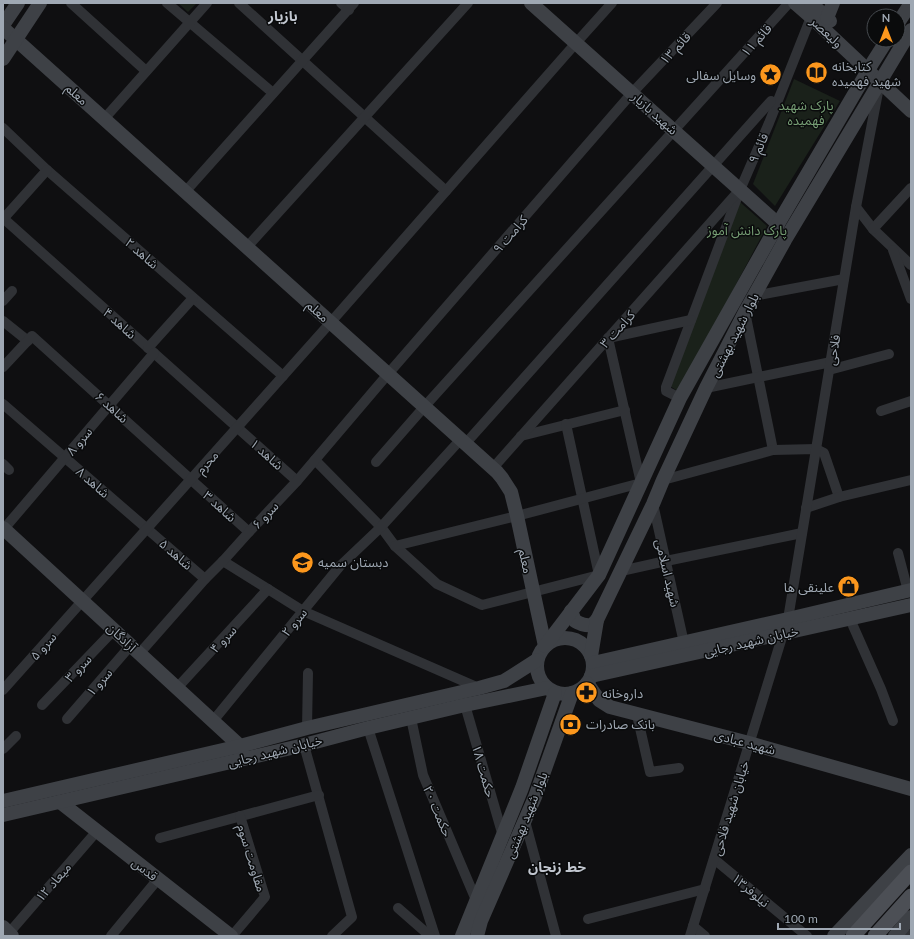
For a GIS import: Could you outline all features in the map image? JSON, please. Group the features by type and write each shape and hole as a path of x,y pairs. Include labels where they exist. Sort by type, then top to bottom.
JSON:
{"main road":[{"path":"3,25 18,3"},
{"path":"3,59 40,3"},
{"name":"شهید بازیار","path":"531,3 778,224"},
{"name":"ولیعصر","path":"795,3 813,7 871,67"},
{"path":"827,18 833,3"},
{"path":"813,7 827,18 871,67 883,78 911,98"},
{"name":"معلم","path":"3,28 493,468 502,478 511,492 545,646"},
{"name":"بلوار شهید بهشتی","path":"591,669 597,620 653,504 706,388 753,296 785,240 911,30"},
{"name":"بلوار شهید بهشتی","path":"545,646 599,575 680,398 778,224 882,48"},
{"path":"883,78 911,111"},
{"name":"آزادگان","path":"3,529 213,721 241,753"},
{"name":"خیابان شهید رجایی","path":"591,669 684,643 909,591"},
{"name":"خیابان شهید رجایی","path":"591,669 783,634 911,605"},
{"path":"571,611 574,621 580,624 592,625 597,620"},
{"path":"571,638 586,648 591,669 580,690 564,694 551,690 542,683 536,668 540,652 545,646 552,640 571,638"},
{"name":"خیابان شهید رجایی","path":"3,815 60,802 241,753 307,728 504,681 537,660"},
{"name":"شهید عبادی","path":"591,669 599,700 610,707 749,743 911,790"},
{"name":"بلوار شهید بهشتی","path":"462,936 522,788 551,690"},
{"name":"خیابان شهید رجایی","path":"3,801 241,753 304,745 465,705 551,690"},
{"name":"بلوار شهید بهشتی","path":"477,936 481,921 535,797 572,693"},
{"path":"522,788 535,797"},
{"name":"قدس","path":"60,802 226,934"},
{"path":"834,936 911,855"},
{"path":"853,936 911,872"},
{"path":"875,936 911,896"},
{"path":"902,934 911,917"}],"street":[{"path":"71,3 146,71"},
{"path":"167,3 273,92"},
{"path":"104,119 207,3"},
{"path":"239,3 446,191"},
{"path":"247,247 468,3"},
{"name":"محرم","path":"83,601 612,3"},
{"name":"قائم ۱۳","path":"632,93 718,3"},
{"name":"قائم ۱۱","path":"376,462 424,406 789,3"},
{"path":"185,192 302,60 348,5"},
{"name":"قائم ۹","path":"680,398 666,391 665,389 740,190 769,123 813,7"},
{"path":"883,78 911,45"},
{"name":"فلاحی","path":"788,619 856,207 883,78"},
{"name":"کرامت ۹","path":"388,374 632,93"},
{"name":"سرو ۲","path":"213,721 340,566 463,441 771,101"},
{"name":"شاهد ۲","path":"3,128 47,170 283,376"},
{"path":"3,218 47,170"},
{"path":"873,230 911,188"},
{"name":"کرامت ۳","path":"493,468 740,190"},
{"path":"856,207 873,230 911,266"},
{"name":"شاهد ۴","path":"3,218 237,428"},
{"path":"892,248 911,299"},
{"path":"753,296 844,280"},
{"path":"3,301 12,291"},
{"name":"سرو ۸","path":"3,529 109,405 193,298"},
{"path":"745,312 773,450"},
{"path":"395,546 517,516 641,483 608,338 691,320"},
{"name":"شاهد ۶","path":"3,321 30,338 109,405 191,479"},
{"path":"3,368 30,338"},
{"path":"706,388 758,377 830,366 889,354"},
{"name":"سرو ۶","path":"135,650 223,562 297,481 388,374"},
{"path":"881,411 911,401"},
{"name":"شاهد ۸","path":"3,404 147,528"},
{"path":"521,436 625,410"},
{"path":"315,460 380,527 395,546 437,584 482,605 599,575 566,424"},
{"name":"شاهد ۱","path":"237,428 297,481"},
{"path":"663,480 773,450 816,449 824,453 839,497"},
{"name":"شاهد ۳","path":"191,479 249,532"},
{"path":"806,508 839,497 911,480"},
{"name":"شهید اسلامی","path":"653,504 684,643"},
{"name":"شاهد ۵","path":"147,528 205,579"},
{"path":"621,572 666,561 802,533"},
{"path":"898,553 909,591"},
{"path":"223,562 303,611 479,688"},
{"name":"سرو ۴","path":"177,688 268,589"},
{"name":"سرو ۵","path":"3,690 83,601"},
{"path":"850,619 881,689 893,721"},
{"name":"سرو ۳","path":"42,705 114,630"},
{"name":"خیابان شهید فلاحی","path":"692,931 783,634"},
{"name":"سرو ۱","path":"67,719 135,650"},
{"path":"307,728 308,673"},
{"name":"حکمت ۱۸","path":"465,705 503,836"},
{"path":"637,714 650,772 679,768"},
{"name":"حکمت ۲۰","path":"411,718 422,774 476,900"},
{"path":"368,728 435,936"},
{"path":"3,748 16,736"},
{"path":"304,745 352,917 332,936"},
{"path":"160,838 319,795"},
{"name":"مقاومت سوم","path":"226,934 264,897 240,816"},
{"path":"525,821 556,936"},
{"name":"میعاد ۱۲","path":"8,932 97,831"},
{"name":"نیلوفر۱۳","path":"714,859 807,936"},
{"path":"111,936 158,879"},
{"path":"588,919 705,889"},
{"path":"398,908 430,936"},
{"path":"692,931 705,936"}],"green space":[{"path":"178,3 197,3 188,12"},
{"name":"پارک شهید فهمیده","path":"794,79 840,101 775,206 753,184"},
{"name":"پارک دانش آموز","path":"740,202 767,226 679,392 670,386"}],"place":[{"name":"کتابخانه شهید فهمیده","path":"816,73"},
{"name":"وسایل سفالی","path":"771,75"},
{"name":"دبستان سمیه","path":"303,562"},
{"name":"علینقی ها","path":"849,587"},
{"name":"داروخانه","path":"587,693"},
{"name":"بانک صادرات","path":"571,724"}],"district":[{"name":"بازیار","path":"283,16"},
{"name":"خط زنجان","path":"557,867"}]}
